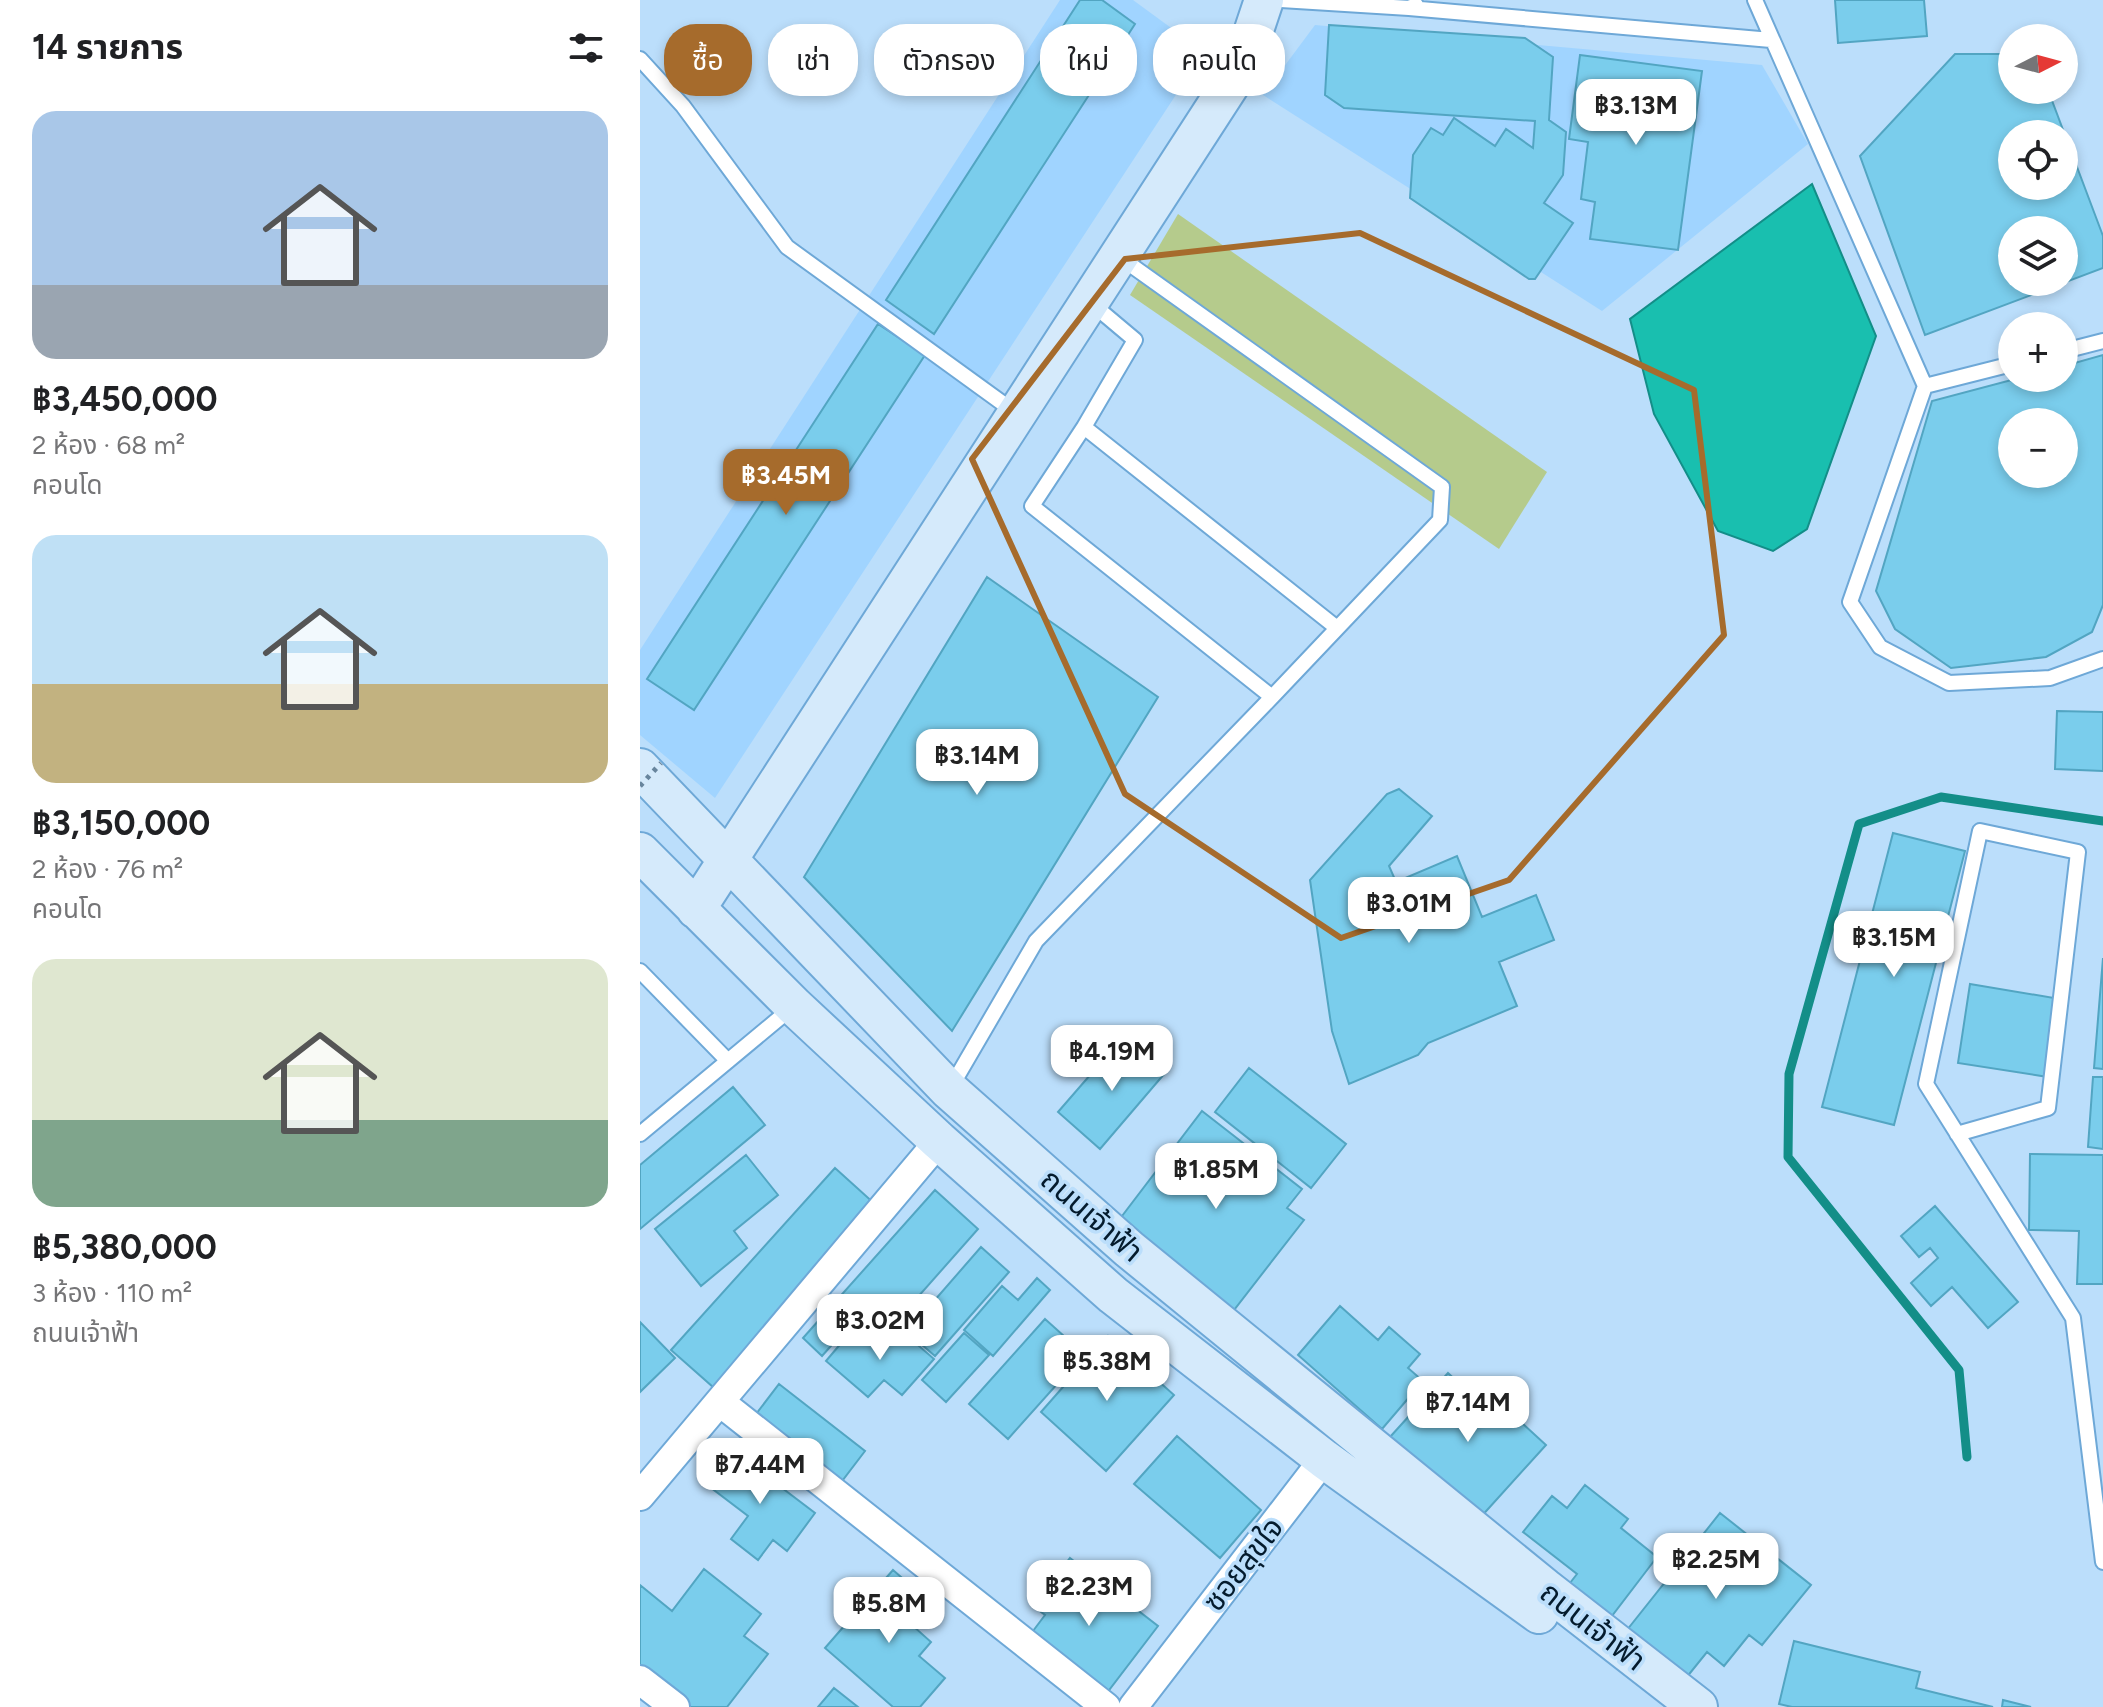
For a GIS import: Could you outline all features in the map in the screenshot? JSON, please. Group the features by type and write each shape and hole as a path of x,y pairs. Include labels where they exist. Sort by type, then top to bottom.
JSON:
{"main road":[{"path":"696,909 1242,66 1264,0"},
{"name":"ถนนเจ้าฟ้า","path":"650,765 726,859 949,1090 1129,1249 1545,1588 1698,1707"},
{"name":"ถนนเจ้าฟ้า","path":"640,852 794,1006 939,1141 1113,1295 1324,1459 1663,1707"}],"street":[{"path":"640,1496 939,1141"},
{"path":"720,1402 1106,1707"},
{"name":"ซอยสุขใจ","path":"1133,1707 1324,1459"},
{"path":"640,1680 675,1707"}],"lane":[{"path":"1281,0 1409,8 1771,40"},
{"path":"1409,8 1434,0"},
{"path":"1755,0 1925,386 1850,602 1880,647 1949,683 2050,678 2103,659"},
{"path":"640,59 683,106 787,247 1016,413"},
{"path":"949,1090 1036,941 1440,520 1442,487 1117,256"},
{"path":"1087,301 1135,340 1084,427 1032,506 1272,697"},
{"path":"2078,347 2103,341"},
{"path":"1925,386 1998,368"},
{"path":"1084,427 1337,628"},
{"path":"1957,1134 2048,1108 2078,852 1980,831 1926,1084 1957,1134 2073,1318 2103,1562"},
{"path":"640,971 728,1061"},
{"path":"640,1134 794,1006"}],"path":[{"path":"640,786 650,765"}],"highlighted area":[{"path":"1360,233 1694,390 1724,635 1509,880 1341,938 1125,794 972,459 1125,259"}],"shaded area":[{"path":"1060,0 1133,0 1166,24 1153,24 1153,96 1175,96 715,798 640,735 640,650 998,96 1024,96 1024,56 1040,31 1040,96 1137,96 1137,24 1044,24"},
{"path":"1315,25 1762,65 1808,144 1602,311 1265,96 1285,96 1285,65"},
{"path":"1812,184 1876,336 1807,529 1773,551 1718,531 1654,414 1630,319"},
{"path":"1178,214 1547,472 1499,549 1130,295"}],"building":[{"path":"1080,0 1102,0 1135,24 1064,24"},
{"path":"1835,0 1924,0 1927,36 1838,43"},
{"path":"1329,25 1525,38 1553,57 1549,120 1566,132 1563,175 1544,203 1573,223 1535,279 1529,279 1410,198 1413,155 1431,128 1443,135 1454,118 1495,146 1506,129 1533,148 1535,121 1344,108 1325,95"},
{"path":"1955,54 1998,54 1998,104 2053,104 2059,120 1998,120 1998,200 2078,200 2078,170 2103,236 2103,268 2078,277 2078,216 1998,216 1998,296 2029,296 1925,335 1860,156"},
{"path":"1580,55 1702,71 1678,250 1590,239 1595,202 1581,199 1588,142 1569,139"},
{"path":"1040,62 1040,96 1088,96 934,334 886,300 1018,96 1024,96 1024,87"},
{"path":"878,324 925,355 694,710 647,679"},
{"path":"2103,355 2103,605 2092,632 2046,657 1951,668 1895,629 1876,591 1932,401 1998,384 1998,392 2078,392 2078,362"},
{"path":"987,577 1158,697 952,1031 804,877"},
{"path":"2057,711 2103,712 2103,771 2055,769"},
{"path":"1399,789 1432,816 1389,866 1396,882 1457,856 1482,917 1536,895 1554,940 1499,962 1517,1006 1428,1043 1418,1055 1349,1084 1332,1031 1310,880 1387,794"},
{"path":"1893,833 1965,851 1894,1125 1822,1107"},
{"path":"2103,958 2103,1069 2094,1068"},
{"path":"1970,984 2060,999 2048,1077 1958,1063"},
{"path":"1124,1036 1165,1073 1100,1149 1058,1112"},
{"path":"1249,1068 1346,1144 1311,1188 1215,1112"},
{"path":"2093,1077 2103,1077 2103,1149 2088,1147"},
{"path":"733,1087 765,1125 640,1229 640,1165"},
{"path":"1202,1111 1302,1189 1287,1208 1304,1220 1234,1310 1119,1220"},
{"path":"2030,1154 2103,1155 2103,1284 2077,1284 2079,1231 2029,1230"},
{"path":"746,1155 778,1195 734,1231 747,1248 701,1286 655,1229"},
{"path":"835,1168 876,1205 713,1387 671,1350"},
{"path":"935,1190 978,1229 878,1342 854,1320 822,1356 803,1338"},
{"path":"1935,1206 2018,1302 1988,1328 1952,1287 1931,1306 1911,1283 1938,1258 1930,1248 1919,1257 1901,1236"},
{"path":"981,1247 1009,1272 935,1356 907,1332"},
{"path":"1037,1278 1050,1290 993,1356 964,1330 1002,1286 1018,1300"},
{"path":"1340,1306 1378,1340 1389,1327 1420,1354 1408,1368 1423,1381 1382,1429 1298,1355"},
{"path":"1045,1319 1084,1354 1008,1439 969,1404"},
{"path":"640,1322 675,1358 640,1392"},
{"path":"897,1327 934,1359 902,1395 884,1380 868,1397 826,1361 854,1328 878,1349"},
{"path":"964,1333 989,1355 946,1402 922,1380"},
{"path":"1108,1336 1174,1395 1106,1471 1041,1412"},
{"path":"1448,1373 1477,1400 1486,1390 1546,1445 1479,1519 1390,1437"},
{"path":"779,1384 865,1451 839,1485 753,1418"},
{"path":"1177,1436 1261,1510 1220,1558 1134,1484"},
{"path":"732,1450 815,1513 787,1551 773,1540 758,1560 731,1539 748,1516 706,1484"},
{"path":"1585,1485 1628,1519 1621,1528 1657,1557 1605,1625 1563,1592 1577,1574 1523,1532 1552,1496 1567,1508"},
{"path":"1720,1513 1811,1585 1762,1645 1749,1635 1724,1666 1707,1652 1682,1683 1623,1635"},
{"path":"1070,1558 1158,1626 1103,1698 1027,1639 1045,1615 1033,1606"},
{"path":"704,1569 761,1614 744,1636 768,1654 727,1707 680,1707 640,1669 640,1585 672,1611"},
{"path":"893,1570 932,1604 913,1626 931,1642 919,1656 945,1678 920,1707 893,1707 825,1648"},
{"path":"1794,1641 1920,1672 1916,1688 1993,1707 1792,1707 1779,1704"},
{"path":"834,1688 858,1707 818,1707"},
{"path":"2003,1700 2031,1707 2002,1707"}],"waterway":[{"path":"1967,1457 1959,1370 1788,1157 1789,1074 1859,824 1941,797 2103,821"}]}
